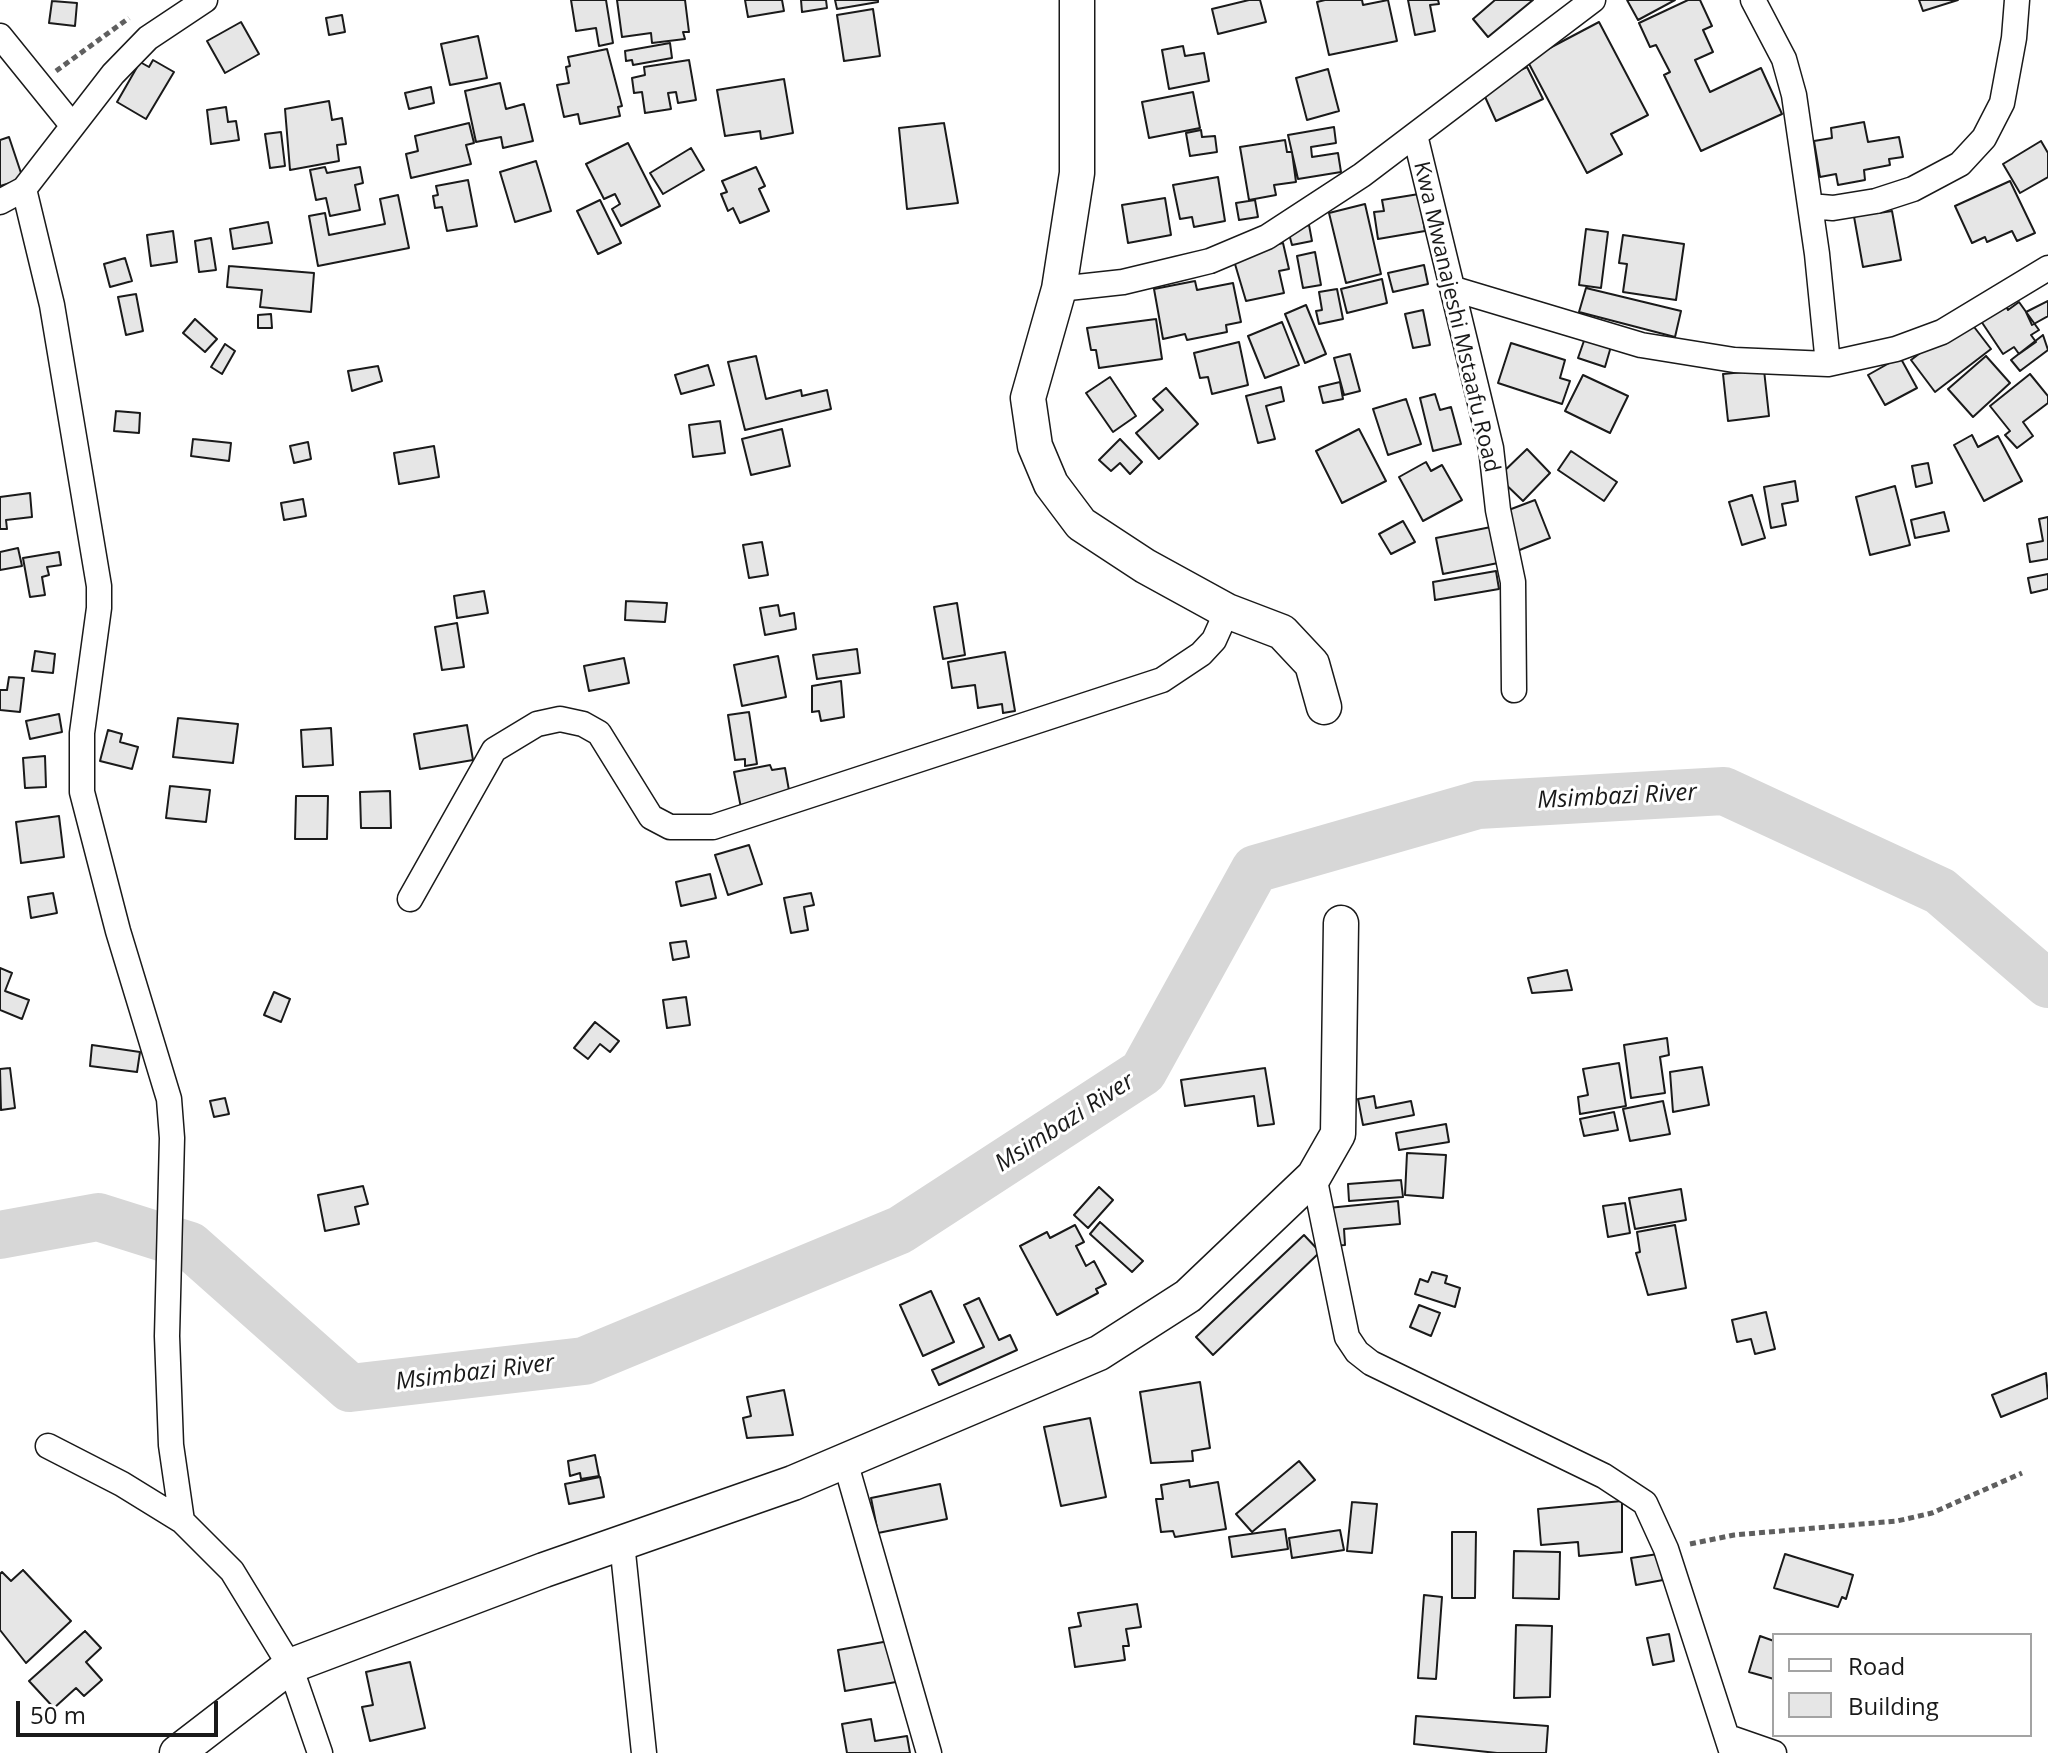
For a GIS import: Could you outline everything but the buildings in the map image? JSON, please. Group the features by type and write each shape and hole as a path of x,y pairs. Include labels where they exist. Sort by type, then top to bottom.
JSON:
{"street":[{"path":"0,202 24,189 113,74 148,38 205,0"},
{"path":"1077,0 1077,173 1059,289 1028,398 1035,446 1051,484 1081,524 1145,566 1227,611 1282,632 1312,664 1324,707"},
{"path":"1059,289 1123,282 1210,261 1267,237 1415,135 1593,0"},
{"path":"1753,0 1784,59 1791,83 1810,206 1828,364"},
{"path":"1810,206 1833,208 1876,201 1913,189 1960,164 1984,138 2002,103 2014,38 2017,0"},
{"path":"0,36 72,125"},
{"name":"Kwa Mwanajeshi Mstaafu Road","path":"1415,135 1491,448 1498,510 1513,582 1514,690"},
{"path":"24,189 52,305 99,586 82,733 82,792 118,931 169,1099 172,1138 167,1336 171,1445 182,1521"},
{"path":"1454,289 1641,345 1734,360 1828,364 1896,349 1942,332 2048,268"},
{"path":"410,899 494,750 537,724 560,719 583,724 599,733 651,817 670,827 713,827 1162,680 1201,654 1214,640 1227,611"},
{"path":"177,1753 290,1666 845,1461 1099,1353 1188,1296 1314,1176 1338,1134 1341,923"},
{"path":"1314,1176 1347,1337 1357,1352 1371,1363 1534,1440 1635,1493 1645,1503 1666,1549 1730,1745 1774,1753"},
{"path":"48,1446 122,1484 182,1521 232,1571 290,1666 320,1753"},
{"path":"845,1461 929,1753"},
{"path":"622,1543 644,1753"}],"path":[{"path":"39,83 141,9"},
{"path":"1666,1549 1734,1535 1897,1521 1932,1513 2022,1473"}],"waterway":[{"name":"Msimbazi River","path":"0,1235 98,1217 190,1246 350,1388 584,1361 900,1230 1143,1072 1255,869 1478,805 1724,791 1940,891 2048,984"}]}
